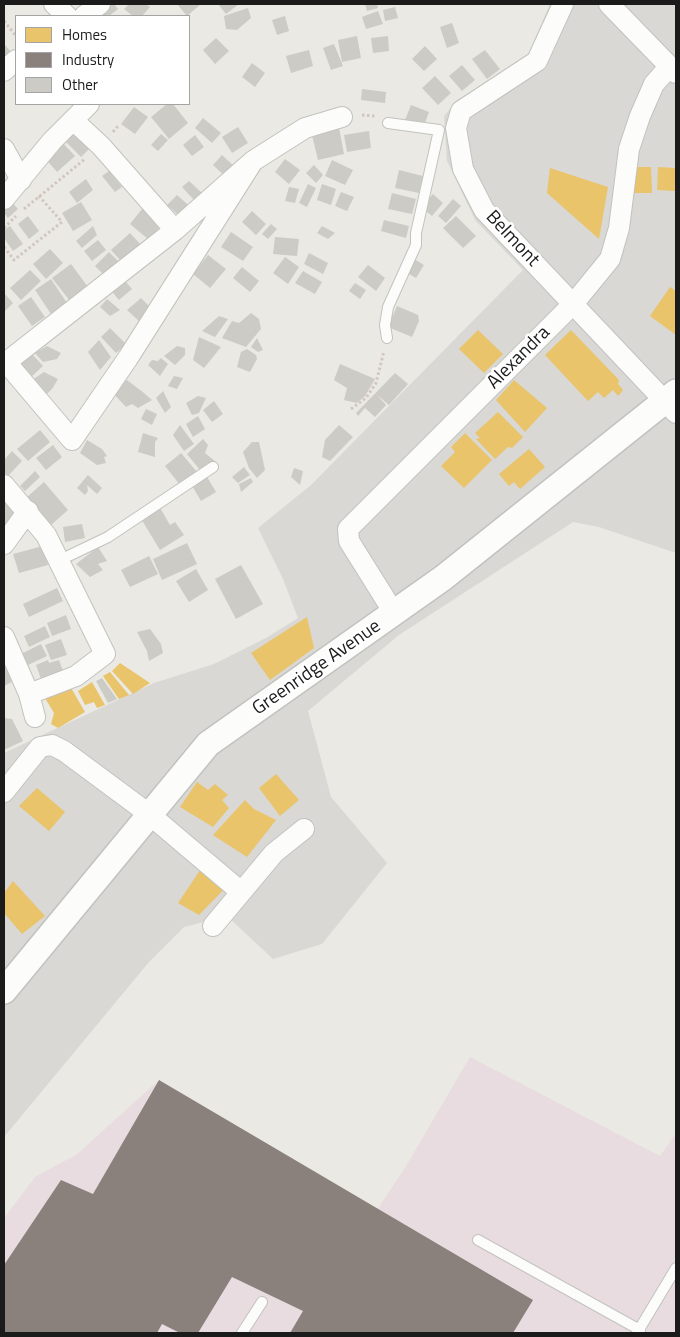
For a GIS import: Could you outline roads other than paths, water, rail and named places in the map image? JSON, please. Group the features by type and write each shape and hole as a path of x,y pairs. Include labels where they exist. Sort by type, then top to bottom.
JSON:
{"street":[{"path":"54,4 66,15"},
{"path":"85,15 100,4"},
{"name":"Belmont","path":"563,4 537,61 461,111 456,128 463,169 484,210 673,402"},
{"path":"609,4 673,70"},
{"path":"4,71 15,61"},
{"name":"Alexandra","path":"394,613 349,541 348,529 574,303 610,259 619,228 629,149 640,116 654,84 673,70"},
{"path":"4,199 52,141 88,105"},
{"path":"253,161 128,358 72,440 5,363 175,230 253,161 305,128 342,117"},
{"path":"73,120 101,146 175,230"},
{"path":"4,149 22,178"},
{"name":"Greenridge Avenue","path":"4,991 208,744 472,556 673,402"},
{"path":"4,485 28,511 46,535 105,654 76,676 28,694"},
{"path":"4,544 28,511"},
{"path":"4,637 28,694 35,717"},
{"path":"4,792 40,747 52,745 64,751 149,814 240,891"},
{"path":"213,926 240,891 274,853 304,829"}],"lane":[{"path":"387,338 385,325 388,307 416,245 416,233 439,130 388,123"},
{"path":"58,561 108,537 213,467"},
{"path":"478,1240 639,1331 676,1268"},
{"path":"242,1333 262,1302"}]}
